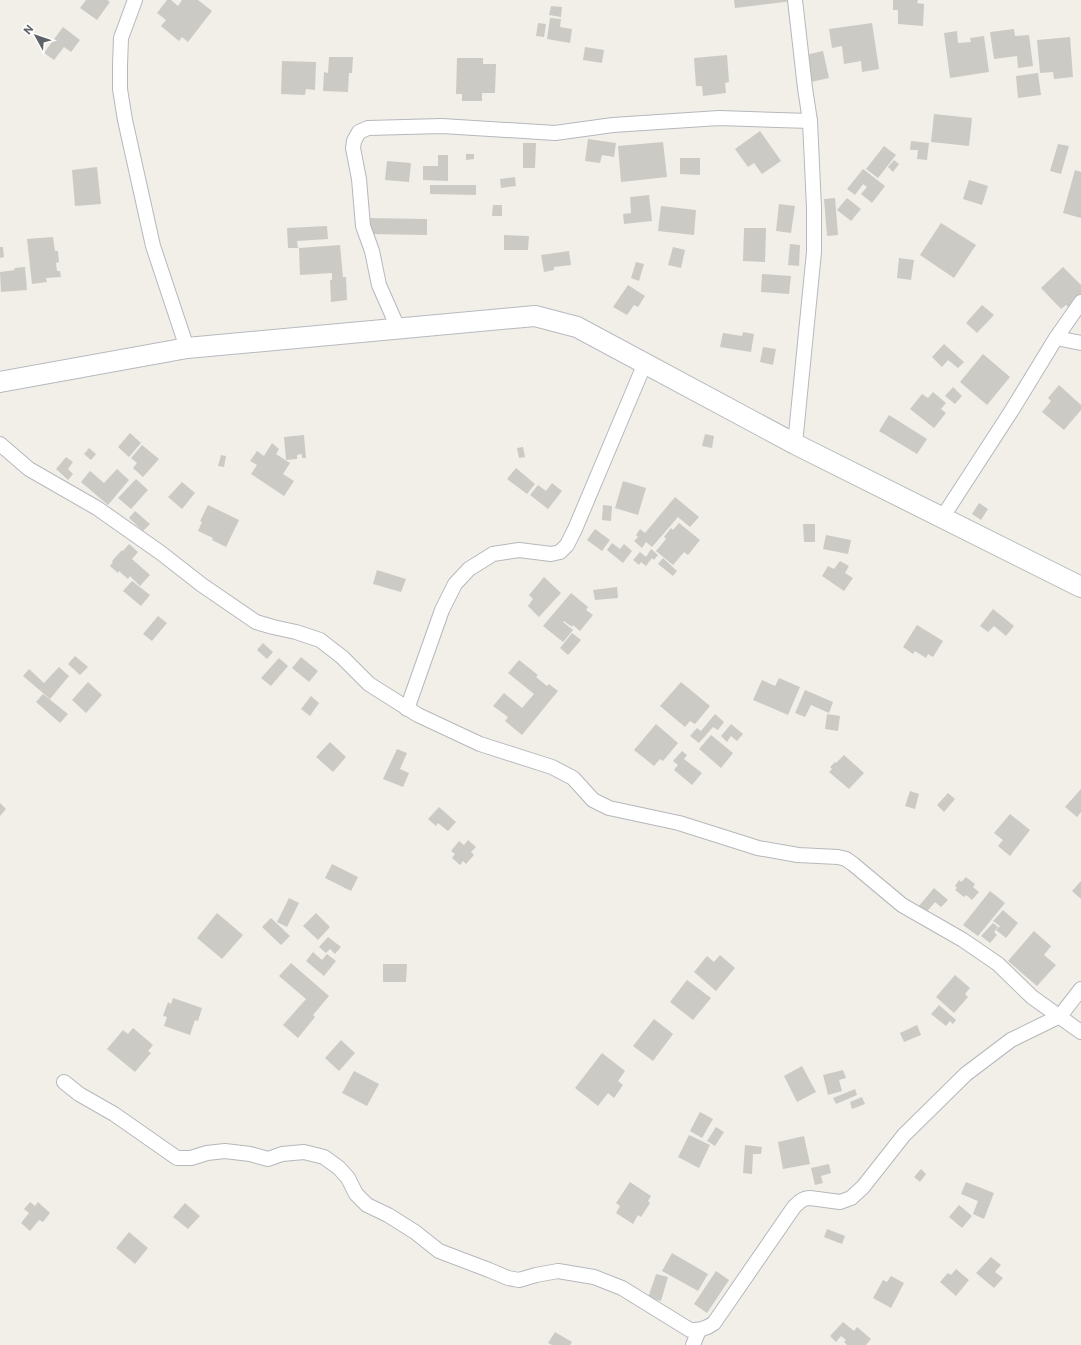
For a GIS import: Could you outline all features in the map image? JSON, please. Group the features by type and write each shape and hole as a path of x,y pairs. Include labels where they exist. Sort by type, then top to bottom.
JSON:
{"main road":[{"path":"0,382 187,348 535,316 577,327 795,444 1081,587"}],"street":[{"path":"135,0 122,38 120,88 139,190 153,246 187,348"},
{"path":"795,0 810,121 814,208 814,252 795,444"},
{"path":"398,328 379,285 372,251 363,226 359,179 353,148 359,132 368,128 442,126 555,133 613,125 719,118 810,121"},
{"path":"942,518 1012,410 1056,338 1081,302"},
{"path":"1056,338 1081,343"},
{"path":"407,709 442,610 455,584 469,569 493,554 519,550 550,554 560,552 567,545 645,363"},
{"path":"0,444 29,468 97,508 161,553 202,585 256,622 296,632 320,640 342,657 369,684 407,709 480,744 552,767 573,778 593,800 609,808 679,823 758,848 798,855 838,857 846,859 902,904 963,940 998,964 1032,997 1081,1032"},
{"path":"64,1082 79,1094 114,1114 177,1158 191,1158 207,1153 225,1151 250,1154 268,1159 282,1154 304,1152 324,1157 340,1168 348,1178 356,1194 367,1205 388,1215 415,1232 439,1251 508,1278 519,1280 558,1271 594,1277 622,1288 690,1330 699,1330 707,1328 714,1323 794,1207 805,1198 840,1202 851,1198 863,1187 904,1135 966,1074 1011,1040 1060,1016 1081,989"},
{"path":"693,1345 699,1330"}],"building":[{"path":"86,0 107,0 110,2 97,20 80,8"},
{"path":"167,0 171,0 178,6 182,0 198,0 212,11 188,42 182,37 179,41 161,26 166,20 157,13"},
{"path":"734,0 791,0 792,1 735,8"},
{"path":"893,0 918,0 917,3 924,4 923,26 898,24 898,10 893,10"},
{"path":"551,6 562,7 561,17 549,15"},
{"path":"550,18 561,19 560,27 572,29 570,43 547,39"},
{"path":"538,23 546,24 544,37 536,36"},
{"path":"872,23 879,69 862,72 861,61 844,64 842,46 832,48 829,29"},
{"path":"63,27 80,40 71,52 64,47 54,60 44,53"},
{"path":"1014,29 1015,36 1029,35 1033,66 1018,68 1017,56 994,59 990,32"},
{"path":"957,31 958,43 971,42 970,38 984,36 989,72 950,78 944,33"},
{"path":"1070,37 1073,77 1054,79 1053,72 1040,73 1037,40"},
{"path":"585,47 604,50 602,63 583,60"},
{"path":"823,51 829,78 811,82 805,55"},
{"path":"727,55 729,82 725,83 726,93 703,96 702,86 696,86 694,58"},
{"path":"329,57 353,57 352,73 349,73 348,92 323,91 324,72 328,73"},
{"path":"457,58 483,58 483,64 496,64 495,93 482,93 482,101 462,101 462,94 456,94"},
{"path":"282,61 316,62 315,90 306,89 305,95 281,94"},
{"path":"1038,73 1041,95 1018,98 1016,76"},
{"path":"934,114 972,118 969,146 931,142"},
{"path":"760,131 781,161 762,174 754,163 748,167 735,149"},
{"path":"588,139 616,143 614,157 602,155 600,163 585,161"},
{"path":"911,141 929,143 927,160 917,159 918,150 910,150"},
{"path":"663,142 667,177 621,182 618,146"},
{"path":"523,143 536,143 535,168 523,168"},
{"path":"1058,144 1069,146 1061,174 1050,171"},
{"path":"884,146 896,155 878,178 866,169"},
{"path":"466,154 474,154 474,159 466,160"},
{"path":"438,155 448,155 448,181 423,180 423,166 438,166"},
{"path":"680,158 700,158 700,175 680,174"},
{"path":"894,160 899,164 893,172 888,167"},
{"path":"387,161 411,163 409,182 385,180"},
{"path":"97,167 101,204 75,206 72,170"},
{"path":"863,169 885,186 872,203 861,194 867,187 863,184 855,195 847,189"},
{"path":"1075,170 1081,172 1081,218 1063,213"},
{"path":"515,177 516,186 501,188 500,179"},
{"path":"969,180 988,186 982,205 963,199"},
{"path":"430,185 476,185 476,195 430,194"},
{"path":"649,195 652,221 624,224 623,214 631,213 630,197"},
{"path":"835,198 838,235 827,236 824,199"},
{"path":"847,198 861,209 851,221 837,210"},
{"path":"779,204 795,206 791,233 776,231"},
{"path":"493,205 502,205 502,216 492,216"},
{"path":"661,206 696,210 694,235 658,231"},
{"path":"369,218 427,219 427,235 368,234"},
{"path":"941,223 976,245 954,278 920,255"},
{"path":"327,226 328,239 297,241 298,248 288,248 287,228"},
{"path":"744,228 766,228 765,262 743,261"},
{"path":"504,235 529,236 528,250 504,250"},
{"path":"53,237 55,251 58,251 59,262 56,263 57,271 60,271 61,277 46,278 47,282 32,284 27,239"},
{"path":"790,244 800,245 799,266 788,265"},
{"path":"340,245 343,277 346,277 347,300 331,302 330,280 332,280 332,273 300,275 299,248"},
{"path":"0,247 3,247 4,257 0,258"},
{"path":"673,247 685,250 681,268 668,265"},
{"path":"569,251 571,265 554,267 554,270 544,272 541,255"},
{"path":"899,258 914,260 911,280 897,278"},
{"path":"636,262 644,264 639,281 631,278"},
{"path":"25,267 27,290 1,292 0,272"},
{"path":"1063,267 1081,285 1081,294 1068,307 1066,305 1061,309 1041,288"},
{"path":"762,274 791,276 789,294 761,292"},
{"path":"628,285 645,296 638,307 634,305 627,315 613,307"},
{"path":"982,305 994,315 977,333 966,323"},
{"path":"743,332 754,334 751,352 720,347 723,333 742,336"},
{"path":"944,344 964,362 958,368 948,360 942,367 932,357"},
{"path":"763,347 776,349 773,365 760,362"},
{"path":"983,354 1010,377 987,405 960,382"},
{"path":"1059,385 1081,405 1081,410 1064,430 1042,412 1051,401 1048,398"},
{"path":"953,387 962,396 955,404 945,396"},
{"path":"933,392 946,403 941,409 946,413 934,428 910,409 922,394 928,398"},
{"path":"889,415 927,439 917,454 879,431"},
{"path":"130,433 141,443 129,457 118,447"},
{"path":"705,434 714,436 712,448 702,446"},
{"path":"304,435 306,458 302,458 302,454 297,455 297,459 286,460 284,437"},
{"path":"272,443 279,449 276,454 290,463 283,474 294,481 284,496 251,474 257,465 250,461 257,451 264,456"},
{"path":"142,445 159,459 143,477 133,468 137,463 131,458"},
{"path":"523,447 525,457 519,458 517,448"},
{"path":"89,448 96,454 91,460 84,454"},
{"path":"221,455 226,456 224,467 218,466"},
{"path":"66,457 73,462 68,469 73,474 68,480 56,469"},
{"path":"516,468 535,484 527,494 507,479"},
{"path":"117,469 129,480 108,505 81,482 90,471 104,483"},
{"path":"136,479 148,490 131,509 118,498"},
{"path":"623,481 646,488 638,515 615,508"},
{"path":"182,482 195,493 182,509 168,497"},
{"path":"552,483 562,491 548,509 530,495 538,485 546,491"},
{"path":"675,497 699,517 690,527 678,517 652,547 646,542 642,548 634,541 638,537 636,535 640,529 645,533"},
{"path":"979,503 988,509 981,520 972,514"},
{"path":"208,505 239,520 226,547 212,540 213,538 198,531 202,522 200,521"},
{"path":"603,505 612,506 611,521 602,520"},
{"path":"135,511 150,524 143,531 129,518"},
{"path":"679,523 700,540 688,555 684,552 673,565 656,551 666,539 664,537 671,528 673,530"},
{"path":"803,524 815,524 815,542 804,542"},
{"path":"595,529 610,540 602,551 587,540"},
{"path":"826,535 851,540 848,554 823,549"},
{"path":"612,543 620,549 624,544 632,551 623,563 607,550"},
{"path":"129,544 138,552 132,559 150,575 140,586 130,576 128,579 119,571 118,573 110,566 113,562 112,561"},
{"path":"651,549 658,555 654,560 652,558 646,566 641,562 639,565 633,560 640,552 646,557"},
{"path":"663,558 677,571 673,576 658,564"},
{"path":"840,561 849,566 845,573 853,578 844,591 822,576 828,566 834,569"},
{"path":"377,570 406,579 401,592 373,584"},
{"path":"544,577 561,593 539,617 528,606 533,599 529,595"},
{"path":"132,581 150,595 141,606 123,591"},
{"path":"617,587 618,598 595,600 593,590"},
{"path":"571,593 588,607 586,610 593,615 580,631 573,625 572,627 564,621 563,622 573,630 563,642 543,626"},
{"path":"993,609 1014,626 1006,636 994,626 988,632 980,626"},
{"path":"158,616 167,623 152,641 143,634"},
{"path":"917,625 943,641 933,657 928,654 926,658 915,651 913,654 903,647"},
{"path":"572,633 581,640 568,655 560,648"},
{"path":"263,643 273,652 267,659 257,650"},
{"path":"75,656 88,667 80,675 68,664"},
{"path":"301,657 318,671 309,682 292,668"},
{"path":"279,658 288,666 271,686 261,678"},
{"path":"519,660 538,675 536,677 547,686 549,684 558,691 522,735 505,721 508,717 493,706 504,693 522,708 534,694 508,673"},
{"path":"59,667 69,676 50,699 23,676 29,669 44,683"},
{"path":"779,678 800,687 788,715 753,700 762,680 775,686"},
{"path":"88,682 102,695 86,713 72,700"},
{"path":"681,682 710,706 695,724 690,721 685,727 660,706"},
{"path":"805,690 833,702 829,713 811,705 805,717 795,713"},
{"path":"43,694 68,714 60,723 36,702"},
{"path":"311,696 319,703 310,716 301,709"},
{"path":"715,714 724,722 718,730 713,727 699,743 690,736 697,728 701,731"},
{"path":"827,714 840,716 838,731 825,729"},
{"path":"656,724 678,743 663,761 660,759 654,766 634,750"},
{"path":"731,724 743,734 737,741 731,736 727,742 721,736"},
{"path":"711,735 733,753 721,768 699,749"},
{"path":"330,742 346,757 333,772 316,757"},
{"path":"397,749 407,753 400,769 409,773 403,787 383,779"},
{"path":"682,751 687,755 684,759 702,773 692,785 674,770 678,765 673,761"},
{"path":"844,755 864,773 849,789 829,772 832,769 830,767"},
{"path":"1081,789 1081,812 1077,817 1065,807"},
{"path":"910,791 919,794 915,809 905,806"},
{"path":"948,793 955,799 944,812 937,805"},
{"path":"0,803 6,809 0,816"},
{"path":"439,807 456,822 448,831 438,823 436,826 428,819"},
{"path":"1010,814 1030,830 1010,856 998,846 1003,840 994,833"},
{"path":"468,840 476,847 471,852 474,855 466,864 463,861 460,865 452,858 455,854 451,851 459,841 464,845"},
{"path":"332,864 358,877 351,891 325,878"},
{"path":"966,877 975,884 973,887 979,892 972,900 966,895 964,897 955,890 957,888 955,886 959,880 961,882"},
{"path":"1081,881 1081,899 1072,891"},
{"path":"934,888 948,900 941,907 935,902 925,914 918,907"},
{"path":"990,891 1005,903 978,936 963,925"},
{"path":"289,898 299,903 287,927 277,922"},
{"path":"1003,910 1018,923 1006,938 996,930 1000,926 993,921"},
{"path":"217,913 243,935 222,959 197,938"},
{"path":"316,913 330,927 318,940 303,926"},
{"path":"271,918 290,936 281,945 262,927"},
{"path":"993,923 998,927 994,932 997,935 990,943 981,936"},
{"path":"1034,931 1051,946 1044,955 1056,965 1037,986 1008,961"},
{"path":"328,937 341,947 335,954 330,949 326,953 319,947"},
{"path":"313,952 322,960 327,954 336,961 324,976 306,961"},
{"path":"720,955 735,968 716,991 694,972 707,956 714,962"},
{"path":"291,963 329,996 313,1015 315,1017 298,1038 283,1025 306,999 279,976"},
{"path":"383,964 407,964 406,982 383,982"},
{"path":"955,975 970,988 965,994 968,997 954,1013 936,997"},
{"path":"687,980 711,998 693,1020 670,1002"},
{"path":"173,998 202,1008 198,1021 195,1020 190,1035 164,1026 167,1017 163,1016 168,1002 171,1004"},
{"path":"939,1005 956,1020 953,1024 950,1021 946,1026 931,1014"},
{"path":"654,1019 673,1034 653,1061 633,1046"},
{"path":"917,1025 921,1035 904,1042 900,1033"},
{"path":"133,1028 153,1045 148,1051 151,1053 135,1072 107,1049 123,1030 128,1034"},
{"path":"341,1040 355,1053 339,1071 325,1058"},
{"path":"602,1053 625,1071 618,1081 623,1085 614,1098 608,1093 598,1106 575,1088"},
{"path":"802,1066 816,1092 797,1102 784,1076"},
{"path":"843,1070 846,1078 839,1080 842,1091 828,1095 823,1075"},
{"path":"354,1071 379,1084 367,1106 342,1093"},
{"path":"855,1089 857,1095 836,1104 833,1098"},
{"path":"862,1097 865,1104 852,1109 850,1102"},
{"path":"700,1112 713,1119 702,1138 690,1131"},
{"path":"716,1127 724,1132 715,1146 707,1141"},
{"path":"689,1135 710,1145 699,1168 678,1157"},
{"path":"804,1136 810,1164 783,1169 778,1142"},
{"path":"745,1145 762,1147 761,1154 753,1154 752,1174 743,1173"},
{"path":"829,1164 831,1173 821,1176 823,1183 815,1185 811,1168"},
{"path":"921,1169 926,1174 920,1182 914,1177"},
{"path":"630,1182 651,1196 648,1201 650,1203 641,1217 638,1215 633,1224 616,1213 620,1206 616,1203"},
{"path":"966,1182 994,1193 984,1219 973,1214 978,1201 961,1194"},
{"path":"30,1202 35,1206 38,1202 50,1213 43,1222 39,1220 30,1231 21,1223 29,1213 24,1209"},
{"path":"185,1203 200,1216 188,1229 173,1217"},
{"path":"959,1205 972,1216 962,1228 949,1217"},
{"path":"827,1229 845,1236 842,1244 824,1237"},
{"path":"129,1232 148,1248 135,1264 116,1248"},
{"path":"672,1253 708,1274 698,1291 662,1271"},
{"path":"991,1257 1001,1265 995,1272 1003,1278 994,1288 976,1273"},
{"path":"956,1269 969,1280 956,1296 940,1282 948,1273 951,1275"},
{"path":"716,1271 729,1280 707,1313 694,1304"},
{"path":"656,1274 668,1277 661,1301 648,1298"},
{"path":"891,1276 904,1283 891,1308 873,1298 883,1280 887,1282"},
{"path":"843,1322 854,1331 857,1327 871,1339 866,1345 847,1345 844,1342 846,1340 841,1336 836,1342 830,1336"},
{"path":"555,1332 572,1342 570,1345 552,1345 548,1343"}]}
